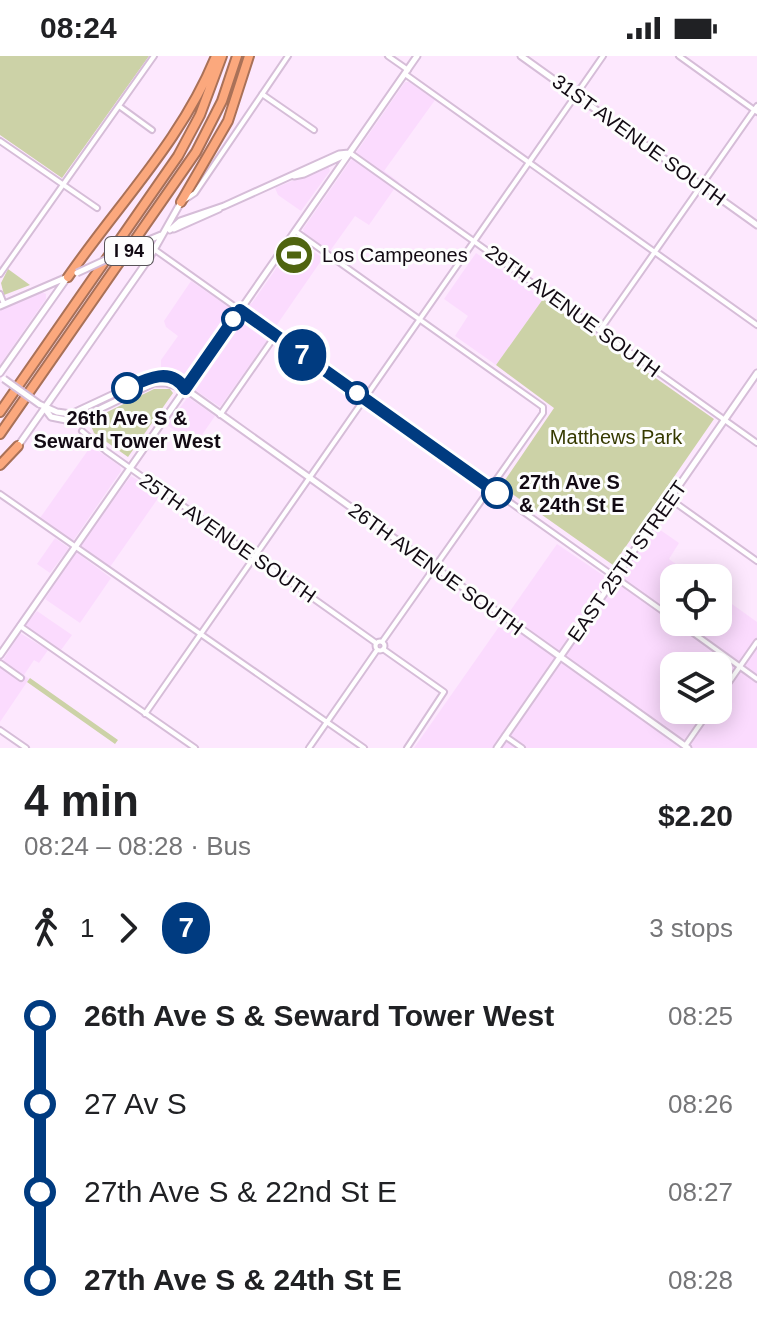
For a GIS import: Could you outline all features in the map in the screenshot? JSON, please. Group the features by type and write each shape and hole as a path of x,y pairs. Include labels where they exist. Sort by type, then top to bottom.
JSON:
{"highway":[{"path":"73,275 177,131 199,94 216,56"},
{"name":"I 94","path":"0,412 178,156 209,94 222,56"},
{"name":"I 94","path":"0,434 196,152 222,101 237,56"},
{"path":"181,202 228,121 249,56"},
{"path":"0,468 18,446"}],"street":[{"path":"0,274 154,56"},
{"path":"18,446 42,406 154,250 181,202 195,193 288,56"},
{"path":"388,56 529,163 757,325"},
{"path":"0,655 417,56"},
{"path":"145,714 603,56"},
{"path":"599,330 756,109 679,56"},
{"name":"31ST AVENUE SOUTH","path":"523,57 757,225"},
{"path":"262,94 314,130"},
{"path":"119,106 152,130"},
{"path":"0,141 97,208"},
{"path":"0,294 2,305 146,244 180,221 304,174 350,153"},
{"name":"29TH AVENUE SOUTH","path":"350,153 757,443"},
{"path":"295,231 543,407 543,413 382,642 383,649"},
{"path":"146,244 660,610"},
{"path":"1,259 7,263"},
{"path":"73,275 1,376 42,406 51,417 71,420 154,383 185,389"},
{"path":"220,415 275,336"},
{"name":"EAST 25TH STREET","path":"497,748 757,373"},
{"name":"26TH AVENUE SOUTH","path":"185,389 685,747"},
{"name":"25TH AVENUE SOUTH","path":"82,431 130,469 376,643"},
{"path":"0,494 364,748"},
{"path":"670,499 757,561"},
{"path":"20,626 195,748"},
{"path":"697,636 757,679"},
{"path":"309,748 377,650 376,643 382,642"},
{"path":"732,678 757,642"},
{"path":"377,650 383,649 444,692 407,748"},
{"path":"0,663 21,678"},
{"path":"685,747 701,724"},
{"path":"0,730 26,748"},
{"path":"505,736 522,748"}],"shaded area":[{"path":"405,82 435,100 384,171 399,182 369,225 355,216 330,251 304,233 303,229"},
{"path":"328,166 330,171 301,211 278,195 275,188"},
{"path":"296,240 323,258 274,329 248,310 248,305"},
{"path":"476,253 543,299 496,365 455,336 468,316 444,299"},
{"path":"191,281 233,312 186,377 181,378 161,372 161,360 178,336 166,327 164,321"},
{"path":"42,292 46,294 46,299 0,365 0,310"},
{"path":"241,317 269,338 220,407 195,390 194,386"},
{"path":"188,397 215,416 195,445 167,425"},
{"path":"91,446 120,466 121,471 73,541 40,518"},
{"path":"131,476 161,494 110,567 80,545"},
{"path":"656,527 679,543 669,559 676,564 660,564 660,636 732,636 732,604 757,622 757,748 414,748 557,544 616,584"},
{"path":"55,538 69,548 50,573 37,564"},
{"path":"76,552 111,578 80,623 45,599"},
{"path":"37,611 72,635 61,650 27,627 26,624"},
{"path":"20,633 48,650 39,663 34,660 24,675 29,679 0,722 0,665"}],"green space":[{"path":"0,56 149,56 62,178 0,135"},
{"path":"8,269 30,285 4,295 1,283"},
{"name":"Matthews Park","path":"543,299 714,419 613,565 501,486 554,408 496,365"},
{"path":"154,389 170,389 173,393 128,457 94,433 89,421"},
{"path":"30,678 118,740 115,744 27,682"}],"bus line":[{"name":"7","path":"127,388 159,376 175,379 185,389 240,310 497,493"}],"place":[{"name":"Los Campeones","path":"294,255"},
{"name":"26th Ave S & Seward Tower West","path":"127,388"},
{"name":"27th Ave S & 24th St E","path":"497,493"}]}
